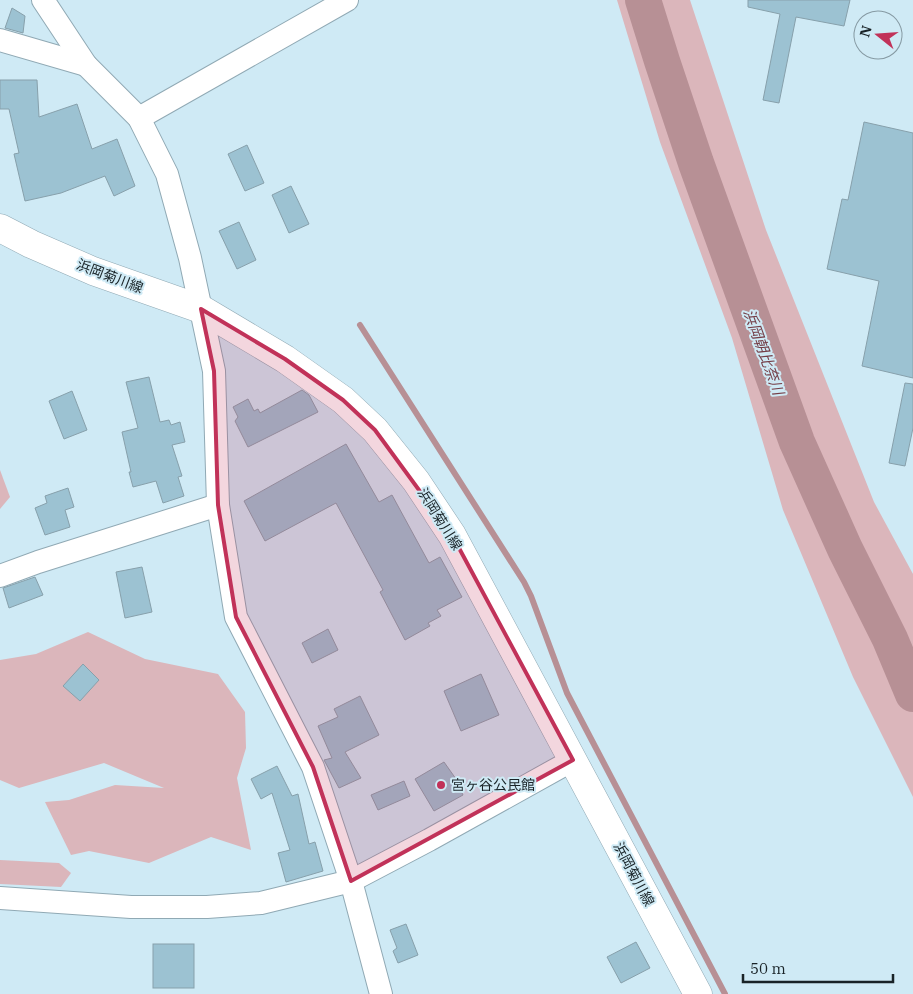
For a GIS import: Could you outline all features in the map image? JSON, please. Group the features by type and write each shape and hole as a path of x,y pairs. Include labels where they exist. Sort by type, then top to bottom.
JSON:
{"main road":[{"name":"浜岡菊川線","path":"0,228 93,272 202,309 285,359 343,400 375,430 416,481 452,534 698,994"}],"street":[{"path":"44,0 86,65 139,118 167,174 190,258 214,371 218,505 236,618 313,767 351,882 381,994"},
{"path":"139,118 347,0"},
{"path":"0,40 86,65"},
{"path":"0,576 38,562 218,505"},
{"path":"0,898 131,907 207,907 261,903 351,882 573,760"}],"highlighted area":[{"path":"201,309 285,359 343,400 375,430 452,535 573,760 351,881 313,767 236,617 218,505 214,371"}],"shaded area":[{"path":"617,0 690,0 766,230 874,502 913,574 913,797 853,677 783,510 732,338 660,142"},
{"path":"0,470 10,497 0,509"},
{"path":"88,632 145,659 218,674 245,712 246,748 237,778 251,850 211,837 149,863 89,851 71,855 45,802 69,800 115,785 164,788 104,763 19,788 0,780 0,660 36,654"},
{"path":"0,860 59,863 71,873 61,887 0,884"}],"building":[{"path":"748,0 850,0 844,26 796,17 779,103 763,100 780,14 748,7"},
{"path":"12,8 25,16 23,33 5,28"},
{"path":"0,80 37,80 39,117 77,104 92,149 117,139 135,186 114,196 105,176 61,193 25,201 14,154 19,153 9,109 0,109"},
{"path":"864,122 913,133 913,378 862,366 879,281 827,269 842,199 848,200"},
{"path":"247,145 264,183 245,191 228,154"},
{"path":"291,186 309,224 289,233 272,195"},
{"path":"239,222 256,260 237,269 219,231"},
{"path":"149,377 160,422 169,420 171,425 180,422 185,442 172,445 182,476 178,477 184,496 163,503 156,481 133,487 122,432 138,428 126,382"},
{"path":"905,383 913,384 913,428 905,466 889,463"},
{"path":"302,390 309,395 318,412 248,447 235,421 238,417 233,407 248,399 254,411 258,409 260,413"},
{"path":"72,391 87,430 64,439 49,401"},
{"path":"346,444 379,502 392,495 429,563 440,557 462,597 437,610 441,616 428,623 430,626 405,640 380,592 383,590 336,503 265,541 244,501"},
{"path":"68,488 74,507 65,510 70,527 45,535 35,508 47,503 45,496"},
{"path":"142,567 152,612 125,618 116,572"},
{"path":"35,577 43,595 9,608 3,588"},
{"path":"328,629 338,650 312,663 302,643"},
{"path":"83,664 99,680 80,701 63,686"},
{"path":"481,674 499,715 461,731 444,691"},
{"path":"360,696 379,735 345,752 361,778 339,788 324,760 332,758 318,726 338,717 334,709"},
{"name":"宮ヶ谷公民館","path":"444,762 461,786 459,787 463,795 434,811 415,779"},
{"path":"277,766 292,796 298,794 309,844 315,842 323,871 286,882 278,853 290,850 272,793 261,799 251,779"},
{"path":"404,781 410,796 378,810 371,795"},
{"path":"406,924 418,955 398,963 393,951 397,948 390,930"},
{"path":"636,942 650,968 621,983 607,957"},
{"path":"153,944 194,944 194,988 153,988"}],"waterway":[{"name":"浜岡朝比奈川","path":"643,0 696,163 797,442 845,549 890,639 913,694"},
{"path":"360,325 524,582 567,693 725,994"}],"place":[{"name":"宮ヶ谷公民館","path":"441,785"}]}
